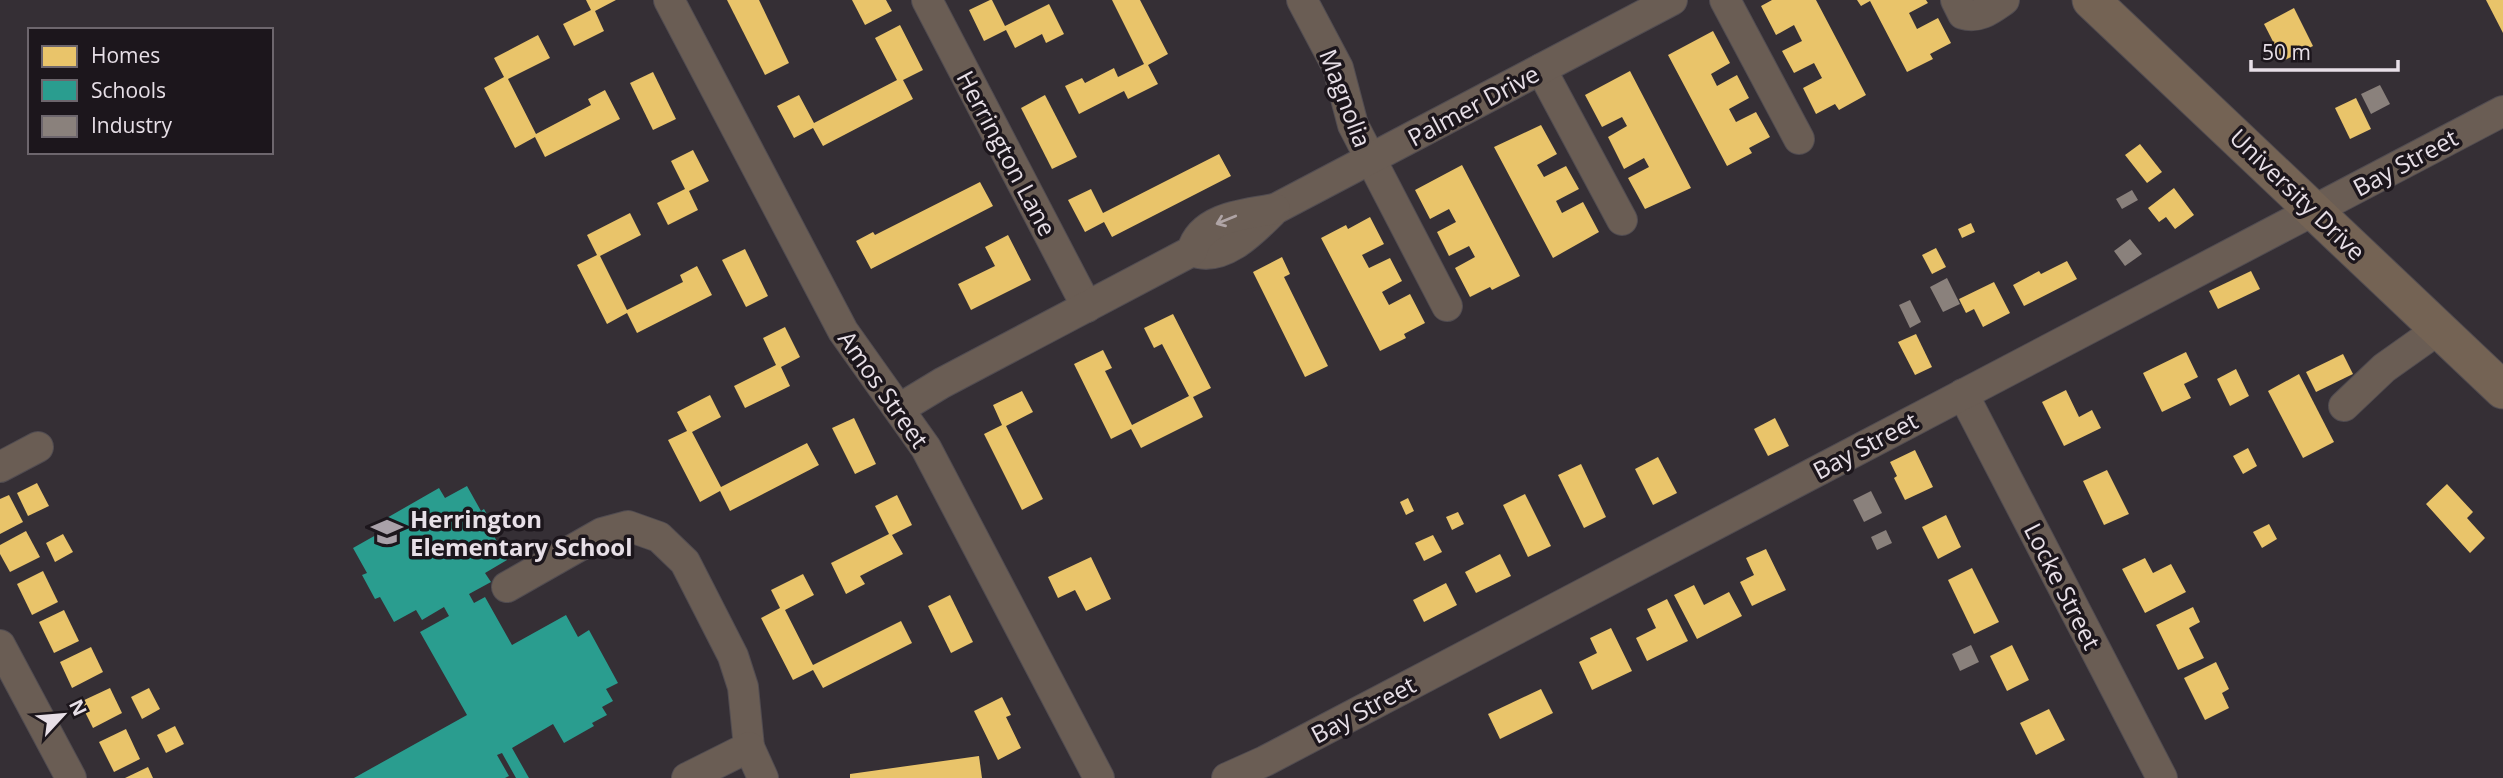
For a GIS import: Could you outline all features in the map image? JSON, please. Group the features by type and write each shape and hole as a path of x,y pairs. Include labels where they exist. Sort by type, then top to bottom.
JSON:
{"main road":[{"name":"University Drive","path":"2091,0 2503,390"}],"street":[{"name":"Amos Street","path":"669,0 843,331 926,448 1098,778"},
{"name":"Herrington Lane","path":"927,0 1087,307"},
{"name":"Palmer Drive","path":"899,409 942,383 1192,251 1199,235 1212,226 1236,215 1275,209 1672,0"},
{"path":"1725,0 1799,139"},
{"path":"1956,0 1962,14 1973,17 1985,13 2004,0"},
{"name":"Magnolia","path":"1312,3 1338,68 1353,125 1447,306"},
{"path":"1541,69 1622,220"},
{"name":"Bay Street","path":"1227,778 1265,761 2503,111"},
{"path":"2344,406 2384,368 2440,329"},
{"name":"Locke Street","path":"1963,394 2162,778"},
{"path":"0,467 38,447"},
{"path":"507,587 602,533 628,526 659,537 685,562 733,656 743,687 749,747 763,778"},
{"path":"0,645 71,778"},
{"path":"687,778 749,747"}],"building: Homes":[{"path":"586,0 616,0 595,11 604,31 574,46 563,24 591,10"},
{"path":"727,0 759,0 789,63 765,75"},
{"path":"852,0 886,0 892,11 865,25"},
{"path":"990,0 1005,26 1049,4 1064,34 1046,43 1042,34 1015,48 1006,30 984,41 969,10"},
{"path":"1112,0 1140,0 1168,54 1148,65 1158,84 1128,99 1124,91 1079,114 1065,86 1082,78 1085,83 1114,68 1118,77 1144,64"},
{"path":"1772,0 1816,0 1866,95 1839,110 1835,104 1816,114 1803,88 1822,78 1814,63 1794,73 1782,51 1802,41 1794,25 1776,35 1761,6"},
{"path":"1857,0 1926,0 1928,3 1909,13 1917,29 1938,18 1951,43 1930,54 1933,59 1907,72 1870,1 1861,6"},
{"path":"2486,0 2503,0 2503,33"},
{"path":"2294,8 2313,46 2283,61 2264,24"},
{"path":"900,25 923,70 903,80 913,99 823,146 813,128 794,138 777,106 799,95 814,123 897,80 875,38"},
{"path":"1713,31 1730,63 1711,74 1717,86 1737,75 1749,98 1729,109 1736,122 1756,112 1770,137 1749,148 1752,153 1727,166 1668,55"},
{"path":"538,35 550,58 508,79 536,134 591,105 588,99 605,90 620,119 545,157 535,137 515,148 484,88 504,77 494,58"},
{"path":"1630,71 1691,188 1645,209 1628,178 1649,167 1644,158 1624,169 1608,137 1627,126 1622,117 1602,127 1585,95"},
{"path":"653,72 676,119 653,130 630,83"},
{"path":"1045,95 1077,157 1052,169 1021,108"},
{"path":"2356,98 2371,129 2350,139 2335,108"},
{"path":"1541,125 1557,154 1537,165 1544,177 1566,166 1579,189 1556,201 1562,213 1583,202 1599,232 1553,258 1494,147"},
{"path":"2140,144 2162,172 2147,183 2125,155"},
{"path":"693,150 709,181 689,191 698,210 668,225 657,203 685,189 671,161"},
{"path":"1219,154 1231,176 1112,237 1104,222 1085,232 1068,200 1091,189 1103,213"},
{"path":"1462,165 1520,276 1470,297 1455,268 1475,257 1469,246 1449,256 1437,232 1456,222 1449,209 1430,219 1415,190"},
{"path":"980,182 993,206 871,269 856,241 873,232 875,235"},
{"path":"2174,188 2194,215 2175,229 2166,217 2159,222 2148,208"},
{"path":"630,213 641,235 600,256 627,310 683,282 680,275 697,266 712,295 637,333 627,313 607,324 577,265 597,255 587,235"},
{"path":"1370,217 1384,244 1362,255 1369,268 1390,258 1402,281 1382,292 1389,305 1410,294 1425,323 1404,334 1406,338 1380,351 1321,238 1346,225 1348,229"},
{"path":"1971,223 1975,232 1962,238 1958,229"},
{"path":"1008,235 1031,280 971,310 958,284 995,266 985,247"},
{"path":"1936,248 1946,267 1932,274 1922,255"},
{"path":"745,249 768,296 746,307 722,260"},
{"path":"1282,257 1290,274 1284,277 1328,366 1305,377 1253,272"},
{"path":"2067,261 2077,279 2024,306 2013,285 2039,271 2041,274"},
{"path":"2251,271 2260,289 2218,309 2209,291"},
{"path":"1994,282 2010,313 1983,327 1974,309 1966,313 1959,299"},
{"path":"1173,314 1211,388 1193,397 1203,417 1141,448 1131,429 1111,439 1074,364 1103,350 1112,368 1105,371 1132,425 1189,396 1162,344 1154,348 1144,328"},
{"path":"785,327 800,357 781,367 790,386 745,408 734,386 776,365 763,338"},
{"path":"1916,334 1932,367 1915,375 1898,342"},
{"path":"2186,352 2198,377 2184,384 2191,398 2162,412 2143,373"},
{"path":"2343,354 2353,374 2316,392 2306,372"},
{"path":"2236,369 2249,396 2230,406 2217,379"},
{"path":"2299,374 2334,442 2303,458 2268,391"},
{"path":"2066,390 2079,417 2092,410 2101,428 2064,446 2042,402"},
{"path":"1022,391 1033,412 1006,426 1043,499 1022,510 984,434 1002,425 993,405"},
{"path":"710,395 721,417 692,432 721,487 807,443 819,465 730,511 720,491 700,502 668,440 687,431 677,412"},
{"path":"854,418 876,464 855,474 832,428"},
{"path":"1775,418 1789,446 1768,456 1754,429"},
{"path":"2248,448 2257,466 2243,474 2233,456"},
{"path":"1915,450 1933,487 1905,500 1894,478 1897,476 1890,462"},
{"path":"1658,457 1677,493 1653,505 1635,469"},
{"path":"1581,464 1606,517 1584,528 1558,475"},
{"path":"2107,470 2129,514 2104,525 2083,481"},
{"path":"37,483 49,506 28,516 17,493"},
{"path":"2447,484 2473,512 2467,518 2485,538 2470,553 2426,504"},
{"path":"1525,494 1551,546 1528,557 1503,505"},
{"path":"9,495 23,522 0,534 0,499"},
{"path":"897,495 912,525 892,535 903,554 860,576 865,584 846,594 831,563 889,534 875,506"},
{"path":"1408,498 1414,511 1406,515 1400,502"},
{"path":"1458,512 1464,524 1452,530 1446,517"},
{"path":"1946,515 1961,547 1938,559 1922,527"},
{"path":"2269,524 2277,539 2262,548 2253,532"},
{"path":"26,531 40,557 10,572 0,554 0,545"},
{"path":"63,534 73,552 55,562 46,543"},
{"path":"1433,535 1442,552 1424,561 1415,543"},
{"path":"1766,549 1786,590 1752,606 1740,582 1754,575 1746,558"},
{"path":"1500,554 1511,576 1476,593 1465,572"},
{"path":"1091,557 1111,599 1086,611 1075,590 1058,598 1048,577"},
{"path":"2145,558 2153,573 2171,564 2186,592 2145,613 2122,569"},
{"path":"1972,568 1999,622 1974,634 1948,580"},
{"path":"43,571 58,602 32,615 17,584"},
{"path":"803,574 814,595 785,610 813,665 901,621 912,643 823,688 813,670 793,680 761,618 780,608 771,590"},
{"path":"1446,583 1457,605 1424,622 1413,600"},
{"path":"1694,585 1704,605 1729,592 1742,616 1697,639 1674,595"},
{"path":"950,595 973,642 951,653 928,606"},
{"path":"1667,599 1688,641 1647,661 1636,638 1656,628 1647,609"},
{"path":"2193,607 2200,622 2189,628 2204,658 2178,670 2156,625"},
{"path":"64,610 79,641 54,653 39,622"},
{"path":"1611,628 1632,671 1592,690 1579,662 1597,653 1590,638"},
{"path":"2012,645 2029,680 2007,691 1990,656"},
{"path":"91,647 103,672 72,688 60,662"},
{"path":"2216,662 2229,689 2222,693 2229,708 2205,720 2184,678"},
{"path":"110,688 122,713 93,728 80,702"},
{"path":"149,688 160,709 142,719 131,697"},
{"path":"1541,689 1553,713 1500,739 1488,714"},
{"path":"1002,697 1011,715 1006,717 1021,748 998,760 974,711"},
{"path":"2049,709 2065,740 2036,755 2020,723"},
{"path":"175,726 184,744 166,753 157,735"},
{"path":"126,729 140,759 114,772 99,742"},
{"path":"979,756 982,778 850,778 850,774"},
{"path":"148,767 153,778 125,778"}],"building: Schools":[{"path":"467,486 498,534 494,536 507,560 485,573 491,582 469,594 474,603 485,597 512,645 566,615 578,637 589,630 618,683 606,689 613,701 602,707 607,715 592,723 594,726 564,743 553,724 512,748 529,778 516,778 502,753 497,755 509,776 505,778 354,778 467,715 420,632 449,616 444,607 422,620 416,610 394,622 380,597 375,599 362,575 367,573 353,548 376,535 371,527 439,488 445,498"}],"building: Industry":[{"path":"2380,85 2390,104 2371,114 2361,94"},
{"path":"2132,190 2138,200 2122,209 2116,199"},
{"path":"2130,239 2142,254 2125,266 2114,251"},
{"path":"1947,278 1960,304 1943,312 1930,287"},
{"path":"1910,300 1921,322 1910,328 1899,305"},
{"path":"1871,491 1882,513 1864,522 1853,500"},
{"path":"1886,530 1892,543 1877,550 1871,537"},
{"path":"1971,645 1979,662 1960,671 1952,654"}],"place":[{"name":"Herrington Elementary School","path":"387,532"}]}
